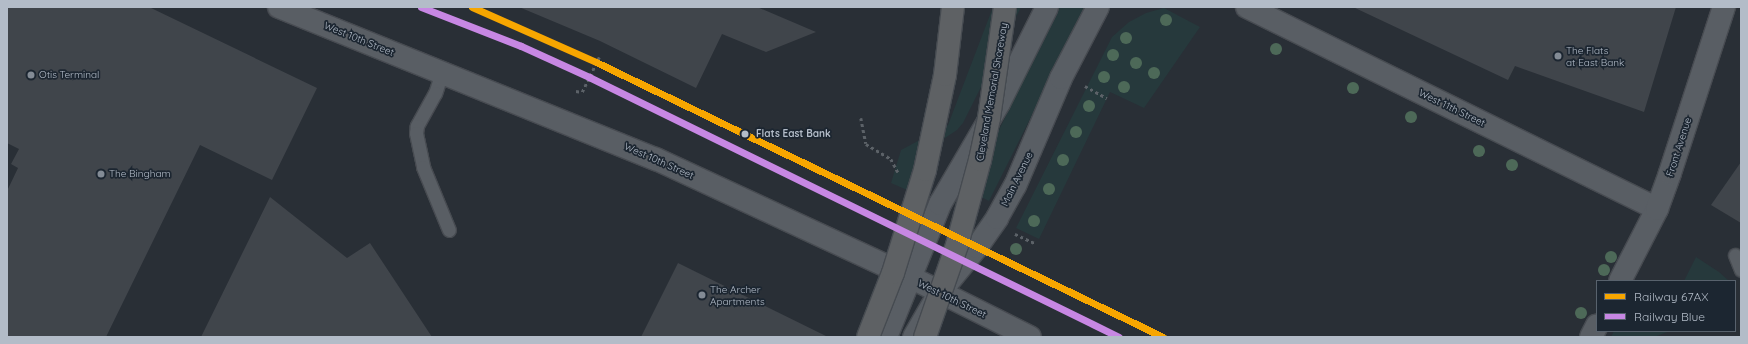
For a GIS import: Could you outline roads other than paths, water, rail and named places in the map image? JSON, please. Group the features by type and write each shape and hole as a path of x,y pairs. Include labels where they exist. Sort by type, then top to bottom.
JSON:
{"highway":[{"path":"868,337 878,317 925,170 945,75 953,7"},
{"name":"Cleveland Memorial Shoreway","path":"925,337 957,245 980,160 989,118 1005,7"}],"street":[{"name":"West 10th Street","path":"279,7 656,159 940,292 1030,337"},
{"path":"886,337 940,204 999,103 1047,7"},
{"name":"Main Avenue","path":"914,337 940,292 988,232 1005,205 1039,132 1061,78 1098,7"},
{"name":"West 11th Street","path":"1247,7 1657,209"},
{"name":"Front Avenue","path":"1621,280 1657,209 1724,7"},
{"path":"1591,337 1596,327"}],"lane":[{"path":"442,72 434,93 417,126 416,133 423,167 448,230"},
{"path":"1735,255 1741,270"}],"rail line":[{"name":"Blue","path":"421,7 521,46 589,77 1119,337"},
{"name":"67AX","path":"472,7 596,62 1163,337"}],"place":[{"name":"The Flats at East Bank","path":"1558,56"},
{"name":"Otis Terminal","path":"31,75"},
{"name":"Flats East Bank","path":"745,134"},
{"name":"The Bingham","path":"101,174"},
{"name":"The Archer Apartments","path":"702,295"}]}
